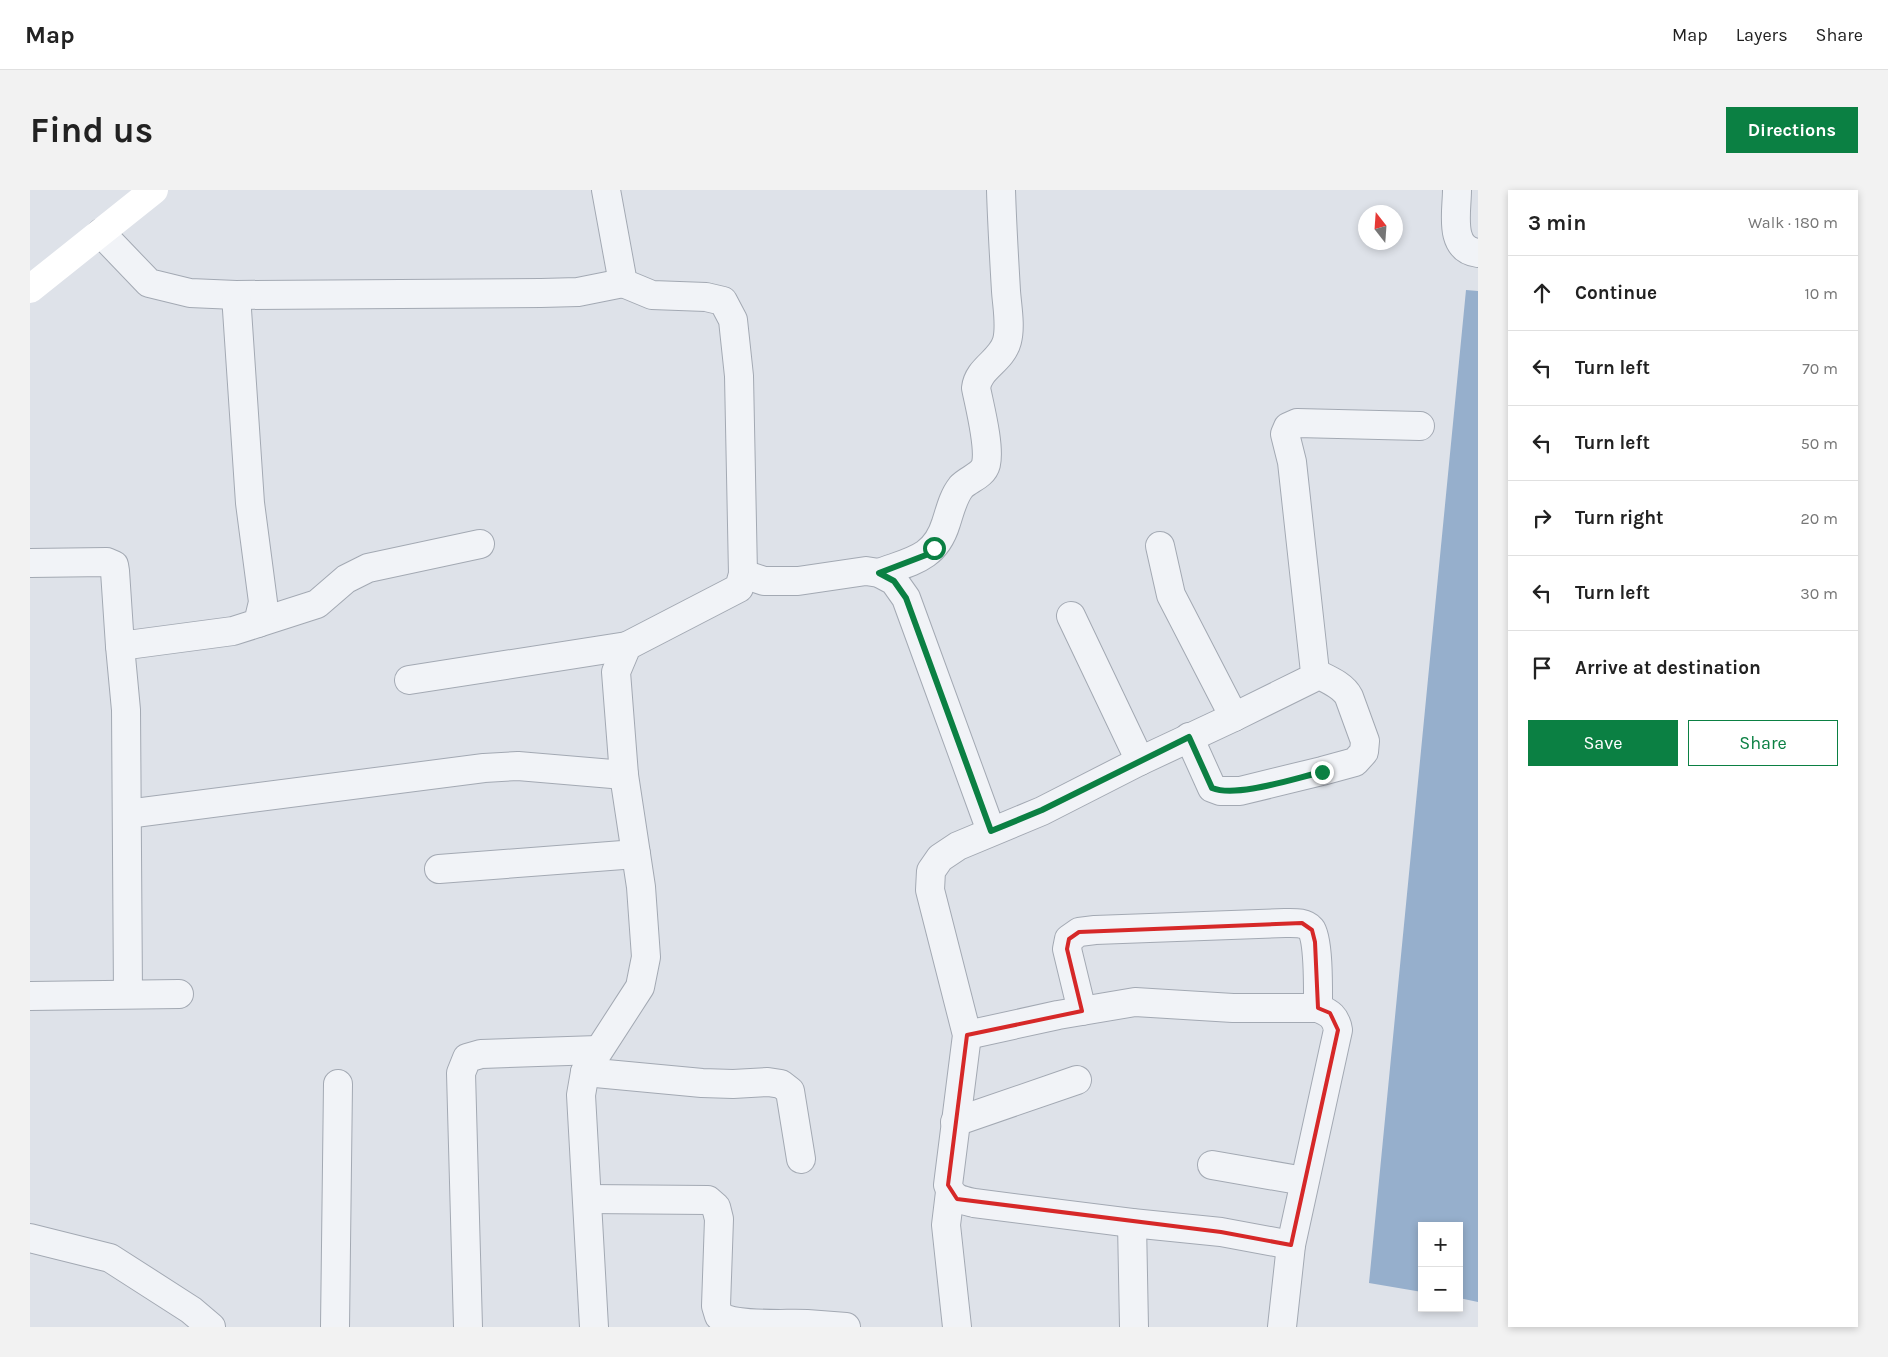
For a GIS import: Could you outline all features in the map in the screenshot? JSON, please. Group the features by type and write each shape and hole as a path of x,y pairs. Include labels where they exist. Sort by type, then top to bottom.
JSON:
{"main road":[{"path":"30,289 154,190"}],"street":[{"path":"606,190 623,283"},
{"path":"879,573 926,555 934,548 943,532 954,499 962,486 984,470 987,448 976,388 977,380 982,372 1003,352 1007,340 1008,316 1000,190"},
{"path":"1458,190 1457,236 1461,245 1473,253 1478,253"},
{"path":"101,233 150,283 190,293 236,295 541,293 578,292 623,283 652,295 706,298 723,301 733,320 739,376 743,574 739,588 627,646 409,680"},
{"path":"236,295 250,503 263,602 258,623"},
{"path":"957,1327 946,1225 950,1192 948,1185 966,1034 930,890 931,871 940,858 958,846 1042,810 1311,679 1315,673 1292,462 1285,434 1288,426 1297,423 1420,426"},
{"path":"120,646 233,631 317,604 346,579 368,568 480,544"},
{"path":"1160,546 1171,595 1234,717"},
{"path":"30,563 107,562 114,565 126,710 128,994"},
{"path":"743,574 764,581 780,582 866,571 879,573 894,581 906,598 991,831"},
{"path":"1070,616 1140,761"},
{"path":"594,1327 581,1095 591,1061 640,987 646,957 641,887 624,776 616,672 627,646"},
{"path":"1189,737 1212,788 1220,791 1240,791 1322,772 1355,762 1364,752 1365,741 1346,691 1315,673"},
{"path":"127,814 484,768 518,766 624,776"},
{"path":"439,868 636,854"},
{"path":"1082,1011 1067,949 1069,939 1079,932 1285,923 1302,923 1312,930 1316,942 1318,1008"},
{"path":"30,996 179,994"},
{"path":"966,1034 1135,1002 1232,1008 1318,1008 1330,1013 1336,1021 1338,1030 1291,1245 1282,1327"},
{"path":"468,1327 461,1073 467,1058 481,1054 591,1061 702,1083 768,1082 781,1084 790,1091 801,1159"},
{"path":"955,1122 1077,1080"},
{"path":"335,1327 338,1084"},
{"path":"1212,1164 1304,1181"},
{"path":"950,1192 957,1199 974,1203 1221,1232 1291,1245"},
{"path":"587,1199 708,1200 716,1207 719,1219 716,1306 719,1316 724,1320 758,1326 806,1324 846,1327"},
{"path":"1132,1223 1134,1327"},
{"path":"30,1238 110,1258 191,1310 212,1327"}],"highlighted area":[{"path":"1302,923 1312,930 1315,942 1318,1008 1330,1013 1338,1030 1291,1245 1221,1232 957,1199 948,1185 967,1035 1082,1011 1067,949 1069,939 1079,932"}],"water":[{"path":"1466,290 1478,291 1478,1302 1463,1299 1463,1222 1418,1222 1418,1291 1369,1283"}],"route":[{"path":"934,548 926,555 879,573 894,581 906,598 991,831 1042,810 1189,737 1212,788 1220,791 1240,791 1322,772"}]}
